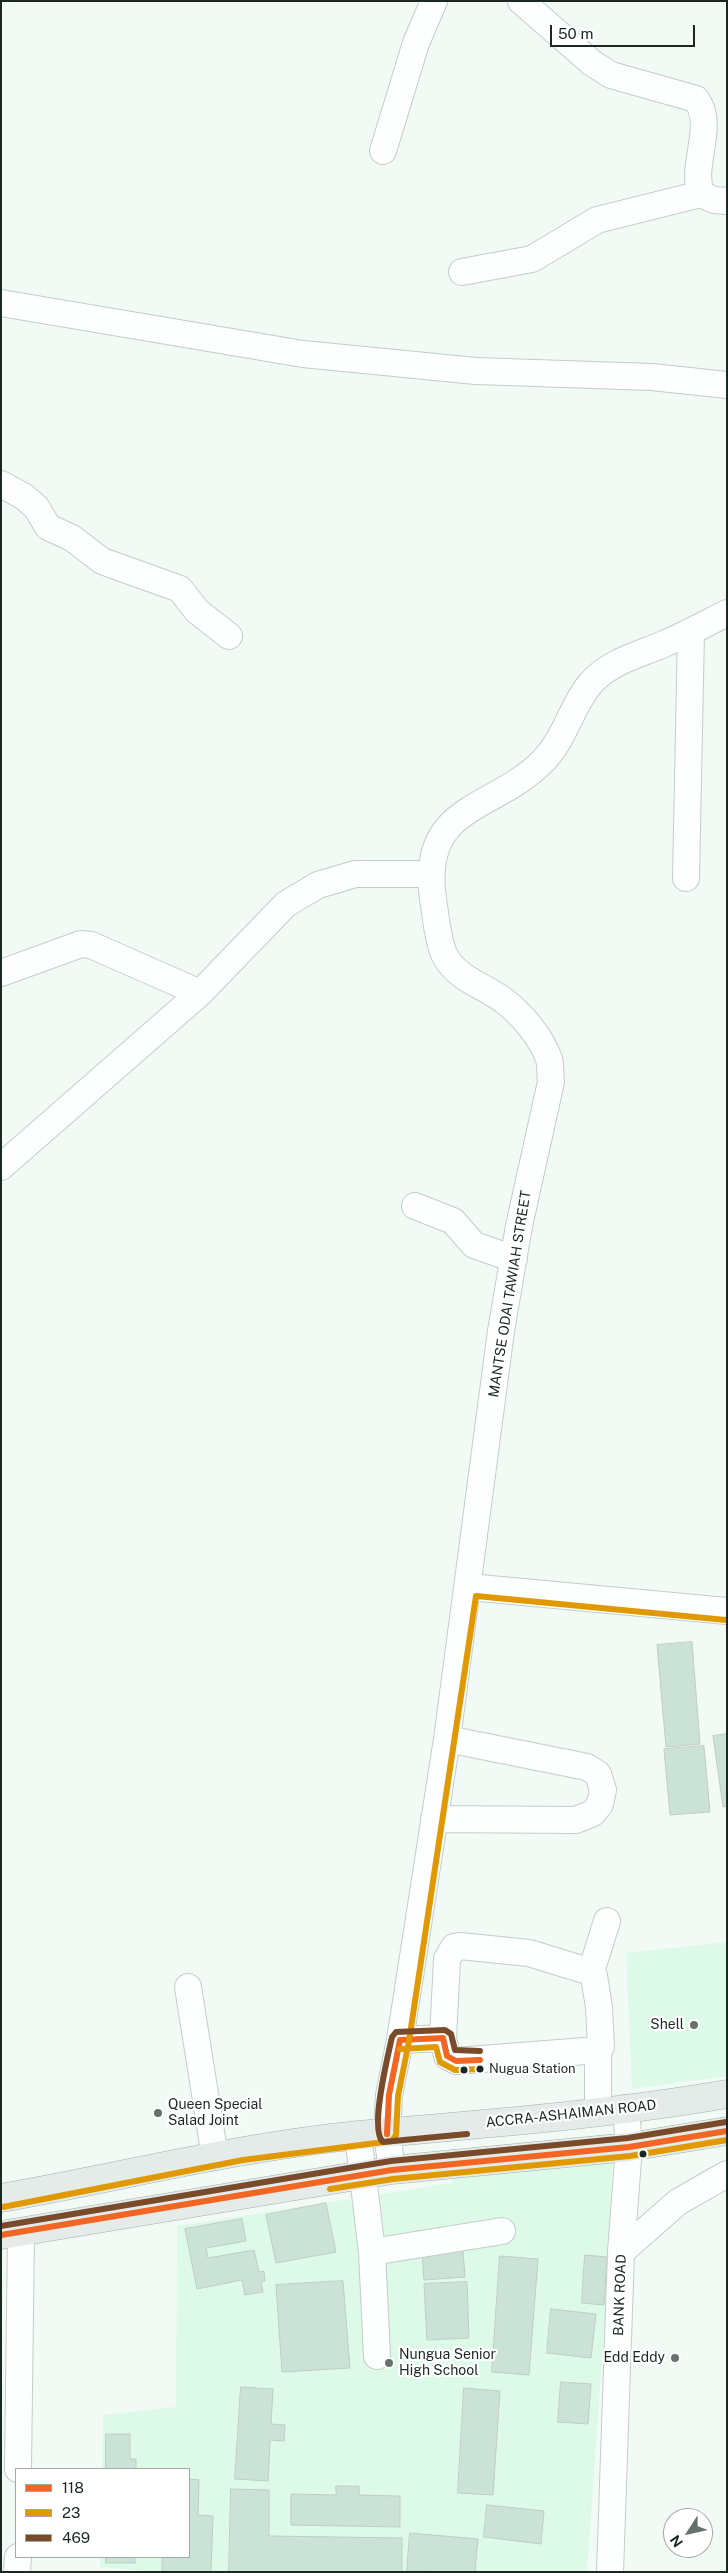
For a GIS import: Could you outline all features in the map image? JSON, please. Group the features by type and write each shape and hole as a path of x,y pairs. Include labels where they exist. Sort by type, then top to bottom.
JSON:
{"main road":[{"name":"ACCRA-ASHAIMAN ROAD","path":"1,2198 215,2157 358,2135 387,2134 626,2108 727,2094"},
{"path":"11,2233 392,2170 628,2147 727,2131"}],"street":[{"path":"383,150 416,43 434,1"},
{"path":"520,1 592,63 611,74 696,99 701,107 704,121 697,183 701,194"},
{"path":"462,272 532,259 597,220 701,194 714,200 727,201"},
{"path":"1,303 303,354 476,371 652,377 727,385"},
{"path":"1,484 24,496 36,507 48,526 72,538 102,561 180,589 197,611 229,636"},
{"name":"MANTSE ODAI TAWIAH STREET","path":"392,2170 387,2134 389,2096 400,2040 447,1740 469,1587 501,1332 514,1259 551,1082 549,1060 540,1041 524,1020 504,1000 458,972 445,955 438,932 430,874 447,827 457,817 530,773 545,760 557,745 589,686 600,673 615,663 692,631 727,613"},
{"path":"686,878 692,631"},
{"path":"1,1167 200,993 286,904 318,885 355,874 430,874"},
{"path":"1,973 81,944 91,945 200,993"},
{"path":"415,1206 453,1221 474,1245 514,1259"},
{"path":"469,1587 727,1611"},
{"path":"434,1819 576,1820 593,1814 600,1804 603,1790 598,1774 587,1767 447,1740"},
{"path":"591,1972 607,1921"},
{"path":"598,2050 456,2061 448,2056 442,2038 447,1959 454,1947 529,1953 591,1972 594,1976 599,2007 601,2047 598,2050 598,2111"},
{"path":"188,1987 215,2157"},
{"path":"400,2040 442,2038"},
{"name":"BANK ROAD","path":"610,2572 621,2252 628,2147 626,2108"},
{"path":"358,2135 372,2252 377,2356"},
{"path":"621,2252 678,2202 727,2174"},
{"path":"372,2252 502,2231"},
{"path":"11,2233 18,2468"},
{"path":"18,2558 18,2572"}],"shaded area":[{"path":"727,1942 727,2076 632,2089 626,1953"},
{"name":"Nungua Senior High School","path":"613,2156 605,2318 587,2572 156,2572 100,2567 100,2558 190,2558 190,2468 102,2468 103,2415 176,2407 177,2226 452,2183 453,2171"}],"building":[{"path":"692,1642 700,1744 666,1747 657,1645"},
{"path":"727,1734 727,1806 723,1807 713,1736"},
{"path":"704,1746 710,1812 670,1815 664,1749"},
{"path":"326,2203 336,2252 276,2263 266,2215"},
{"path":"242,2219 246,2241 206,2248 208,2258 254,2250 259,2272 264,2271 265,2281 261,2282 263,2292 245,2295 242,2280 197,2289 185,2229"},
{"path":"463,2251 465,2277 424,2280 422,2254"},
{"path":"585,2255 607,2257 604,2305 582,2303"},
{"path":"500,2256 538,2259 529,2375 492,2372"},
{"path":"343,2281 350,2368 282,2372 276,2285"},
{"path":"467,2282 469,2338 427,2340 424,2284"},
{"path":"551,2309 596,2314 591,2358 547,2353"},
{"path":"561,2382 591,2384 588,2424 558,2422"},
{"path":"241,2387 273,2389 271,2424 285,2425 284,2441 270,2440 268,2481 235,2479"},
{"path":"464,2388 500,2391 493,2495 458,2493"},
{"path":"106,2434 130,2434 130,2459 136,2459 136,2468 106,2468"},
{"path":"190,2479 199,2480 198,2515 213,2516 211,2572 162,2572 162,2558 190,2558"},
{"path":"336,2486 359,2486 359,2495 400,2496 400,2527 291,2525 291,2494 336,2495"},
{"path":"231,2489 269,2490 269,2536 402,2538 402,2572 229,2572"},
{"path":"487,2505 544,2511 541,2544 484,2537"},
{"path":"410,2533 478,2539 475,2572 407,2571"},
{"path":"106,2558 135,2558 135,2563 106,2563"}],"transit line":[{"name":"23","path":"3,2207 243,2160 392,2141 396,2135 398,2096 409,2041 476,1596 726,1620"},
{"name":"469","path":"467,2134 383,2142 379,2135 378,2123 381,2092 392,2037 396,2032 445,2030 451,2034 455,2050 480,2051"},
{"name":"118","path":"400,2040 443,2038 447,2056 456,2061 480,2060"},
{"name":"118","path":"387,2134 389,2095 400,2040"},
{"name":"23","path":"400,2049 436,2047 440,2062 455,2070 480,2069"},
{"name":"469","path":"1,2226 391,2161 628,2138 726,2122"},
{"name":"118","path":"1,2235 392,2170 629,2147 727,2131"},
{"name":"23","path":"330,2189 393,2179 630,2156 727,2140"}],"place":[{"name":"Shell","path":"694,2025"},
{"name":"Nugua Station","path":"480,2069"},
{"name":"Queen Special Salad Joint","path":"158,2113"},
{"name":"Edd Eddy","path":"675,2358"},
{"name":"Nungua Senior High School","path":"389,2363"}]}
